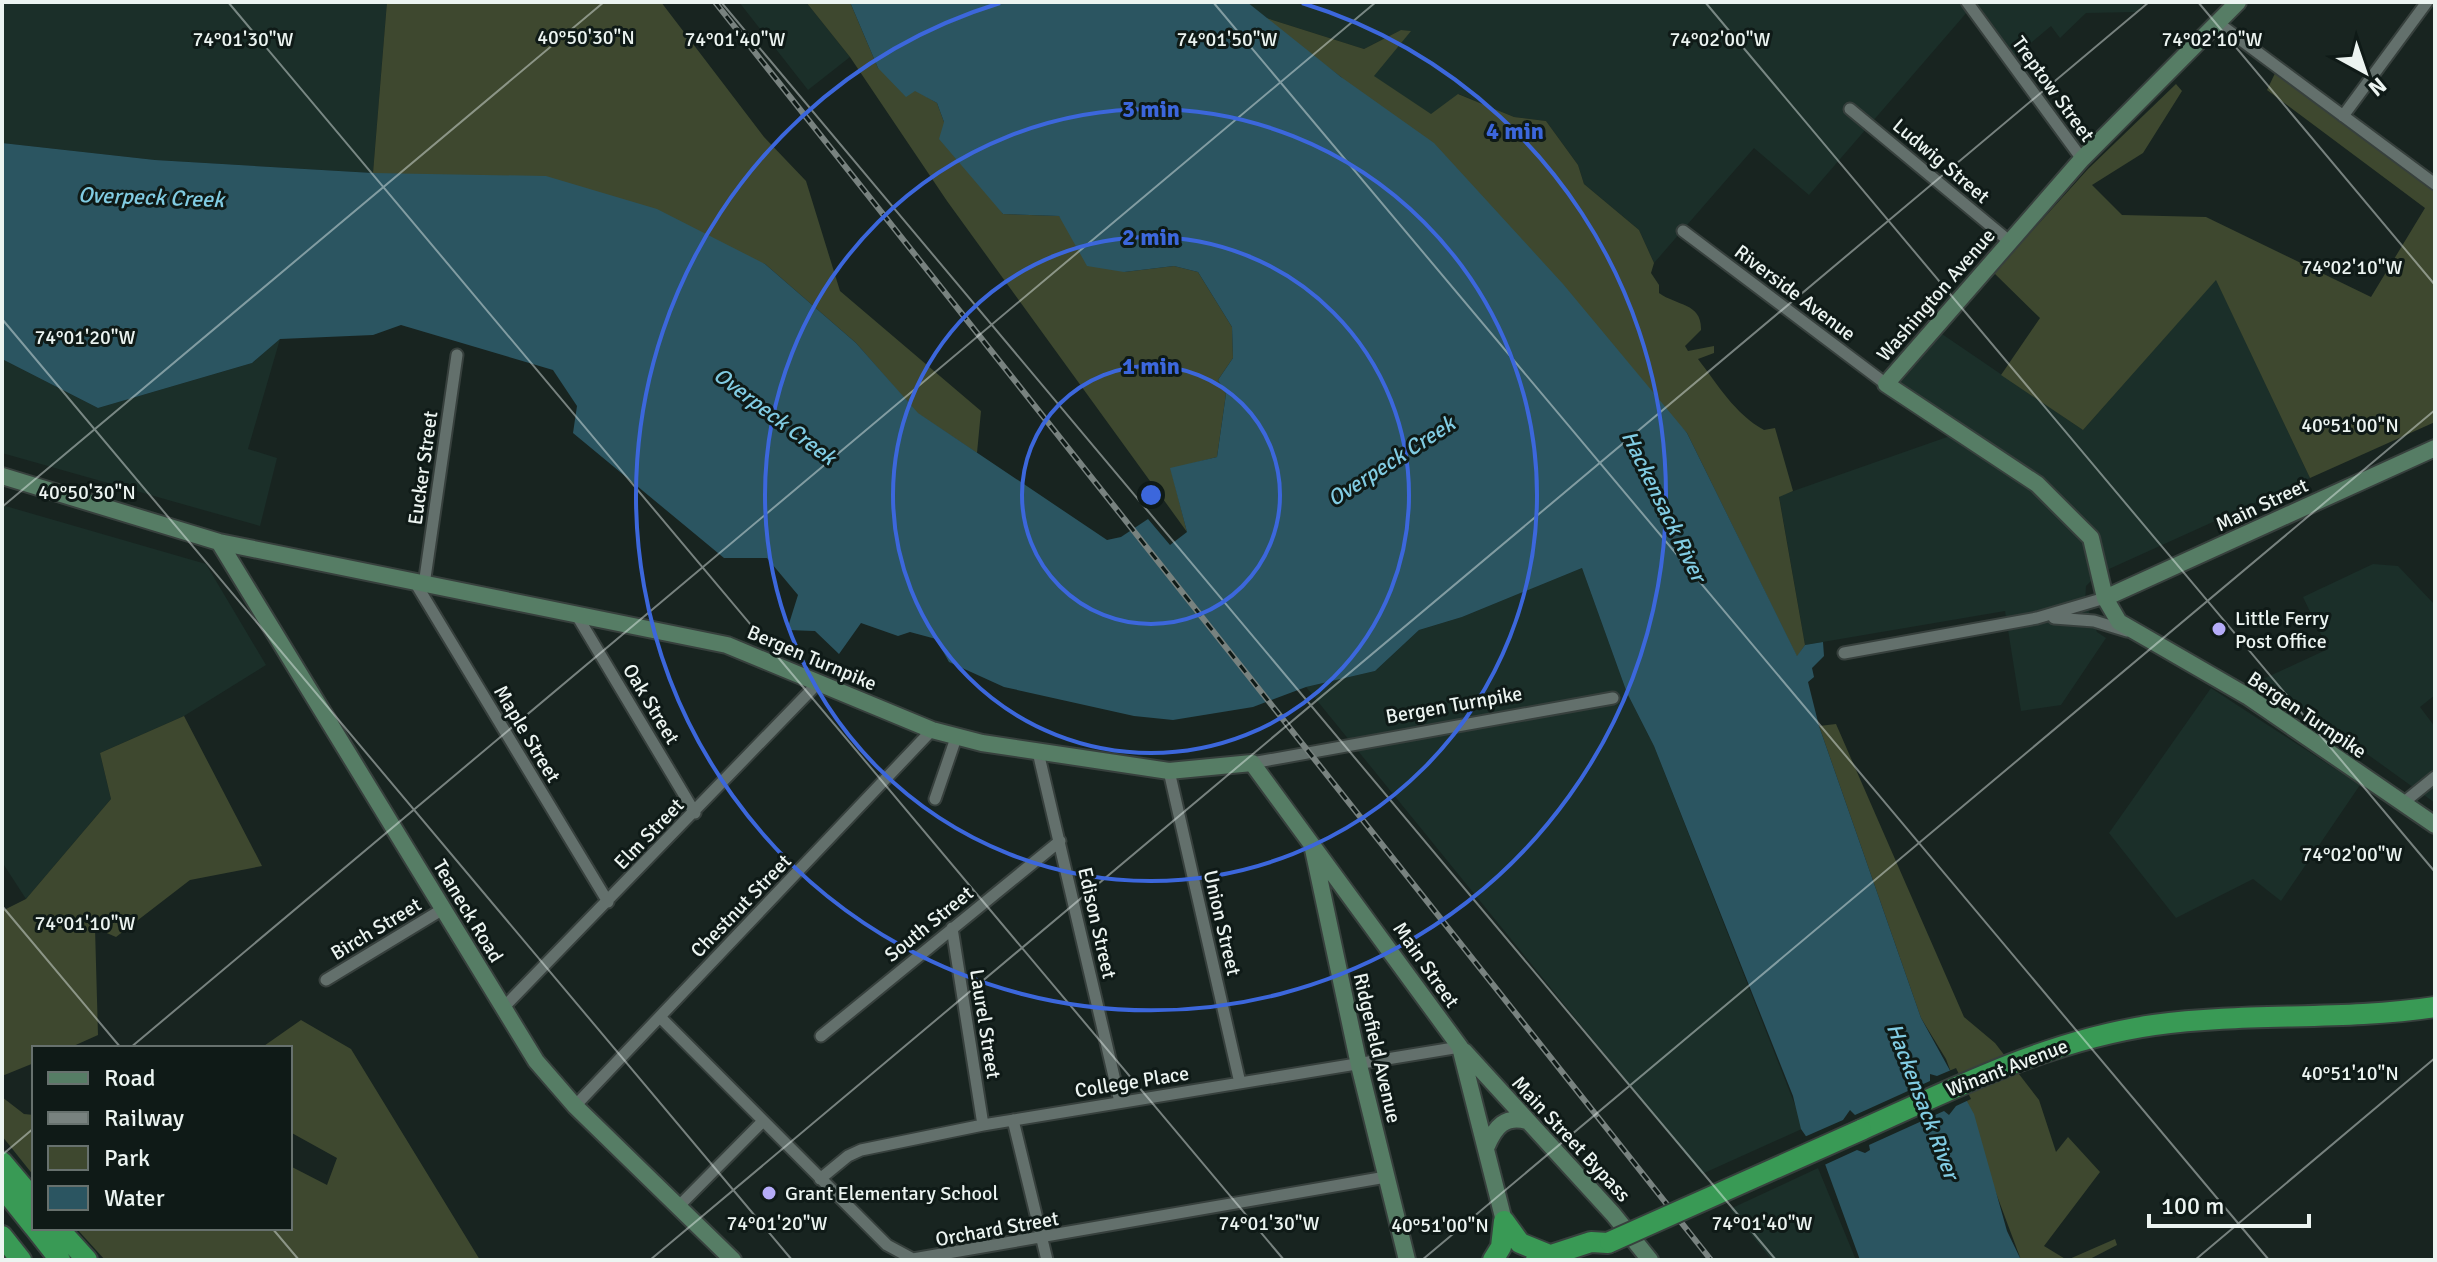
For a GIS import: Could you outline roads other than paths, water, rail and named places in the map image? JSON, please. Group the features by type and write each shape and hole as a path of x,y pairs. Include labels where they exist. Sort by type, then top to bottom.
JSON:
{"highway":[{"name":"Winant Avenue","path":"1583,1260 1597,1255 1609,1243 2001,1067 2057,1047 2171,1023 2435,1007"},
{"path":"2,1162 32,1198"},
{"path":"2,1187 32,1225"},
{"path":"1504,1221 1520,1243 1544,1258"},
{"path":"1493,1260 1501,1247 1504,1221"},
{"path":"36,1230 60,1260"},
{"path":"60,1230 87,1260"},
{"path":"2,1236 21,1260"},
{"name":"Winant Avenue","path":"1544,1258 1591,1242 1609,1243"}],"street":[{"name":"Treptow Street","path":"1967,2 2082,159"},
{"name":"Washington Avenue","path":"2105,598 2096,548 2091,538 2037,484 1886,384 2082,159 2238,2"},
{"path":"2343,116 2427,2"},
{"path":"2218,23 2435,184"},
{"name":"Ludwig Street","path":"1850,109 2009,241"},
{"name":"Riverside Avenue","path":"1683,231 1886,384"},
{"name":"Eucker Street","path":"420,584 457,355"},
{"name":"Main Street","path":"2105,598 2435,448"},
{"name":"Bergen Turnpike","path":"2,476 219,542 727,645 932,730 1038,752 1169,771 1252,763 1613,698"},
{"name":"Teaneck Road","path":"219,542 536,1061 575,1106 733,1260"},
{"name":"Maple Street","path":"420,584 608,902"},
{"path":"1844,653 2037,618 2105,598"},
{"name":"Bergen Turnpike","path":"2105,598 2119,622 2247,696 2435,825"},
{"name":"Oak Street","path":"576,614 695,813"},
{"path":"2037,618 2094,621 2139,635"},
{"name":"Elm Street","path":"503,1008 818,683"},
{"name":"Chestnut Street","path":"575,1106 932,730"},
{"path":"935,799 957,735"},
{"name":"Edison Street","path":"1038,752 1120,1102"},
{"name":"Main Street","path":"1252,763 1348,890 1460,1047 1504,1221"},
{"name":"Union Street","path":"1169,771 1240,1083"},
{"path":"2403,803 2435,777"},
{"name":"South Street","path":"821,1036 1060,841"},
{"name":"Ridgefield Avenue","path":"1312,844 1359,1065 1407,1260"},
{"path":"1327,911 1333,900 1348,890"},
{"name":"Birch Street","path":"326,980 443,909"},
{"name":"Laurel Street","path":"952,928 983,1125"},
{"name":"Orchard Street","path":"660,1017 887,1245 913,1259 1386,1177"},
{"name":"College Place","path":"820,1179 848,1156 861,1150 983,1125 1460,1047"},
{"name":"Main Street Bypass","path":"1460,1047 1613,1214 1650,1260"},
{"path":"1487,1146 1494,1129 1504,1122 1516,1118 1527,1121"},
{"path":"1013,1120 1047,1260"},
{"path":"678,1207 763,1121"}],"water":[{"path":"850,2 1247,2 1341,77 1434,143 1563,284 1687,433 1797,656 1805,645 1823,642 1824,656 1812,668 1814,677 1808,682 1819,726 1921,1018 1974,1114 2007,1231 2021,1260 1860,1260 1825,1164 1801,1129 1793,1096 1654,746 1627,693 1582,568 1462,617 1419,630 1375,671 1306,687 1253,707 1173,720 1134,716 1004,687 949,662 936,639 910,632 898,636 861,623 839,654 815,631 787,630 798,595 767,558 724,558 573,433 577,406 553,370 401,325 373,335 280,339 252,363 98,408 2,359 2,143 155,160 373,173 546,176 657,209 765,264 856,343 918,413 1107,540 1121,537 1148,519 1170,545 1187,532 1170,468 1217,457 1226,394 1218,380 1233,358 1232,327 1198,272 1174,266 1124,272 1087,266 1059,216 1003,214 939,139 944,122 937,103 915,91 906,97 878,68"}],"railway":[{"path":"715,2 1711,1260"}],"place":[{"name":"Little Ferry Post Office","path":"2219,629"},
{"name":"Grant Elementary School","path":"769,1193"}],"water label":[{"name":"Overpeck Creek","path":"151,197"},
{"name":"Overpeck Creek","path":"775,416"},
{"name":"Overpeck Creek","path":"1391,461"},
{"name":"Hackensack River","path":"1664,506"},
{"name":"Hackensack River","path":"1923,1101"}]}
